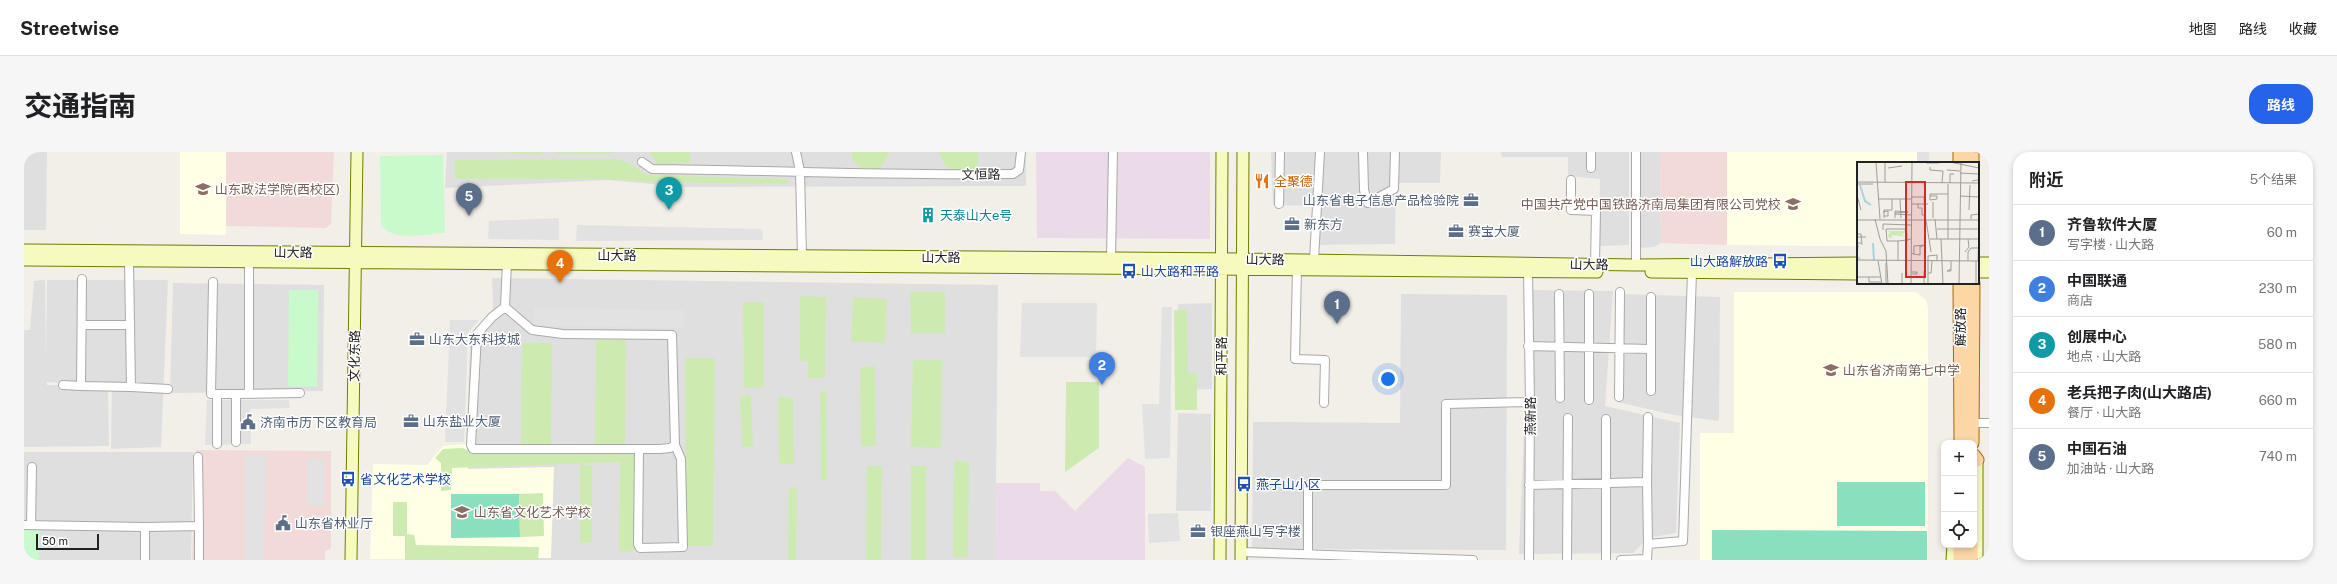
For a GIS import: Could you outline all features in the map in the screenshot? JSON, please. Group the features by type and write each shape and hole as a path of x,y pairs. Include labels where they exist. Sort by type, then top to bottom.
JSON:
{"main road":[{"name":"文化东路","path":"351,560 357,152"},
{"name":"和平路","path":"1220,560 1222,152"},
{"name":"和平路","path":"1241,556 1243,152"},
{"name":"山大路","path":"24,250 356,257 507,263 1242,264 1314,260 1636,265 1857,263"},
{"name":"山大路","path":"24,260 249,261 356,257 802,256 1111,258 1221,264"},
{"name":"山大路","path":"1242,264 1297,269 1857,274"},
{"name":"解放路","path":"1960,284 1961,440"},
{"name":"解放路","path":"1972,440 1973,284"},
{"path":"1976,476 1977,560"},
{"path":"1952,560 1953,548"},
{"path":"1960,548 1960,560"},
{"path":"1971,548 1971,560"}],"street":[{"path":"796,152 800,171 802,256"},
{"name":"文恒路","path":"642,162 652,169 800,171 925,175 1013,174 1019,170 1021,152"},
{"path":"1111,258 1113,152"},
{"path":"1279,204 1280,152"},
{"path":"1314,260 1320,152"},
{"path":"1363,152 1364,190 1368,202 1394,188 1395,152"},
{"path":"1590,168 1591,152"},
{"path":"1636,152 1636,265"},
{"path":"1571,180 1571,210 1596,211 1595,264"},
{"path":"129,261 131,388"},
{"path":"249,261 249,394"},
{"path":"505,307 507,263"},
{"path":"1297,269 1295,359 1325,360 1324,403"},
{"name":"燕新路","path":"1528,271 1530,402 1529,560"},
{"path":"1648,544 1684,541 1692,272"},
{"path":"81,386 82,279"},
{"path":"213,282 211,394 300,393"},
{"path":"1619,397 1618,348 1620,292"},
{"path":"1559,294 1560,398"},
{"path":"1589,294 1589,400"},
{"path":"1650,296 1651,390"},
{"path":"505,307 532,330 563,334 672,335 675,445 681,459 683,547 640,548 638,544 639,449"},
{"path":"505,307 492,316 477,334 471,445 473,450 639,449 670,448 675,445"},
{"path":"82,325 130,325"},
{"path":"1528,346 1650,349"},
{"path":"63,385 168,389"},
{"path":"217,394 217,444"},
{"path":"236,394 236,442"},
{"path":"1308,554 1308,485 1446,485 1446,404 1530,402"},
{"path":"1621,560 1647,560 1648,416"},
{"path":"1567,560 1568,418"},
{"path":"1606,419 1606,560"},
{"path":"1972,423 1989,422"},
{"path":"198,457 199,560"},
{"path":"32,467 28,525 199,526"},
{"path":"1529,485 1647,482"},
{"path":"145,526 145,560"},
{"path":"1241,556 1298,557 1308,554 1338,558 1473,560"}],"shaded area":[{"path":"24,152 47,152 46,230 24,230"},
{"name":"山东政法学院(西校区)","path":"180,152 226,152 226,235 180,234"},
{"path":"226,152 334,152 331,224 326,228 226,226"},
{"path":"447,152 1026,152 1026,186 685,187 607,180 445,188"},
{"path":"1036,152 1210,152 1210,239 1037,238"},
{"path":"1271,152 1441,152 1440,183 1396,183 1395,244 1314,245 1314,206 1273,205"},
{"path":"1501,152 1629,152 1629,245 1599,246 1600,179 1568,176 1568,157 1502,157"},
{"path":"1639,152 1660,152 1661,243 1654,247 1639,248"},
{"path":"1660,152 1727,152 1727,245 1661,243"},
{"name":"中国共产党中国铁路济南局集团有限公司党校","path":"1727,152 1917,152 1917,162 1857,162 1857,246 1727,245"},
{"path":"1917,152 1929,152 1929,162 1917,162"},
{"path":"559,218 559,240 488,239 489,221"},
{"path":"577,225 762,229 763,240 576,241"},
{"path":"492,278 998,285 996,483 997,560 518,560 518,556 551,557 468,469 467,444 470,335 493,309"},
{"path":"45,280 46,361 47,280 168,280 161,447 111,449 112,385 47,382 47,385 108,386 109,446 24,447 24,330 30,330 34,281"},
{"path":"173,283 324,285 323,391 170,393"},
{"path":"1530,290 1613,291 1605,406 1680,423 1676,533 1648,538 1633,553 1519,554"},
{"name":"山东省济南第七中学","path":"1734,292 1916,292 1926,300 1928,307 1928,560 1700,560 1700,433 1734,433"},
{"path":"1401,294 1507,295 1506,550 1252,549 1253,422 1400,423"},
{"path":"1620,294 1720,297 1719,421 1674,415 1617,402"},
{"path":"1022,303 1097,303 1096,357 1020,357"},
{"path":"1212,303 1212,389 1176,390 1178,304"},
{"path":"1162,307 1172,307 1170,458 1145,459 1142,404 1159,404"},
{"path":"534,308 684,310 684,328 534,326"},
{"path":"450,320 479,320 468,333 464,442 445,442"},
{"path":"207,400 289,400 290,408 250,409 251,444 205,445"},
{"path":"1178,413 1211,414 1211,511 1176,511"},
{"name":"山东省文化艺术学校","path":"467,444 468,469 554,467 551,558 370,559 373,464 427,465 443,446"},
{"path":"196,450 331,451 331,549 325,551 325,560 192,560"},
{"path":"24,452 193,452 191,560 24,560"},
{"path":"245,454 266,455 264,560 245,560"},
{"path":"1128,458 1145,467 1145,560 997,560 996,483 1040,483 1040,491 1055,491 1075,511"},
{"path":"307,459 324,459 324,506 307,505"},
{"path":"1178,513 1180,541 1149,543 1148,514"}],"green space":[{"path":"488,152 543,152 541,154"},
{"path":"556,152 612,152 608,154 559,154"},
{"path":"650,152 690,152 690,163 657,164"},
{"path":"852,152 890,152 879,171 864,171 852,160"},
{"path":"939,152 978,152 978,170 952,171 944,164"},
{"path":"443,155 445,233 411,236 394,234 387,231 381,225 380,156"},
{"path":"616,159 629,163 647,175 788,179 787,184 654,182 604,179 455,179 455,160"},
{"path":"289,290 318,290 317,387 288,386"},
{"path":"910,292 945,292 945,333 911,333"},
{"path":"800,296 826,297 825,378 808,378 808,361 800,361"},
{"path":"853,297 887,299 885,343 851,341"},
{"path":"743,302 764,302 764,387 744,388"},
{"path":"1174,310 1187,310 1188,373 1197,373 1197,410 1175,410"},
{"path":"596,340 626,340 625,446 595,445"},
{"path":"522,343 552,343 551,448 521,448"},
{"path":"685,358 715,358 713,546 686,546"},
{"path":"913,360 942,360 941,448 911,447"},
{"path":"875,366 876,446 861,446 860,367"},
{"path":"1066,382 1099,382 1099,448 1065,472"},
{"path":"820,391 826,391 827,480 821,480"},
{"path":"751,395 753,447 742,447 740,396"},
{"path":"778,397 793,397 794,464 779,464"},
{"path":"463,448 474,454 634,451 634,551 619,552 620,462 452,468 451,490 441,491 441,463 435,458 443,449"},
{"path":"954,461 969,461 968,557 953,557"},
{"path":"580,465 592,465 592,542 580,543"},
{"path":"867,466 882,466 881,560 866,560"},
{"path":"911,466 926,466 926,560 911,560"},
{"path":"1837,482 1925,482 1925,526 1837,526"},
{"path":"789,487 797,487 796,560 788,560"},
{"path":"543,493 544,536 520,537 519,494"},
{"path":"451,494 519,494 520,537 451,538"},
{"path":"393,502 407,502 407,534 414,535 416,545 539,547 538,560 405,560 405,536 393,536"},
{"path":"24,528 40,528 39,560 24,560"},
{"path":"1712,530 1927,531 1927,560 1712,560"}],"place":[{"name":"全聚德","path":"1262,181"},
{"name":"山东政法学院(西校区)","path":"203,189"},
{"name":"山东省电子信息产品检验院","path":"1471,200"},
{"name":"中国共产党中国铁路济南局集团有限公司党校","path":"1793,204"},
{"name":"创展中心","path":"669,210"},
{"name":"天泰山大e号","path":"928,215"},
{"name":"中国石油","path":"469,216"},
{"name":"新东方","path":"1292,224"},
{"name":"赛宝大厦","path":"1456,231"},
{"name":"山大路解放路","path":"1780,261"},
{"name":"山大路和平路","path":"1129,271"},
{"name":"老兵把子肉(山大路店)","path":"560,283"},
{"name":"齐鲁软件大厦","path":"1337,324"},
{"name":"山东大东科技城","path":"417,339"},
{"name":"山东省济南第七中学","path":"1831,370"},
{"name":"中国联通","path":"1102,385"},
{"name":"山东盐业大厦","path":"411,421"},
{"name":"济南市历下区教育局","path":"248,422"},
{"name":"省文化艺术学校","path":"348,479"},
{"name":"燕子山小区","path":"1244,484"},
{"name":"山东省文化艺术学校","path":"462,512"},
{"name":"山东省林业厅","path":"283,523"},
{"name":"银座燕山写字楼","path":"1198,531"}]}
